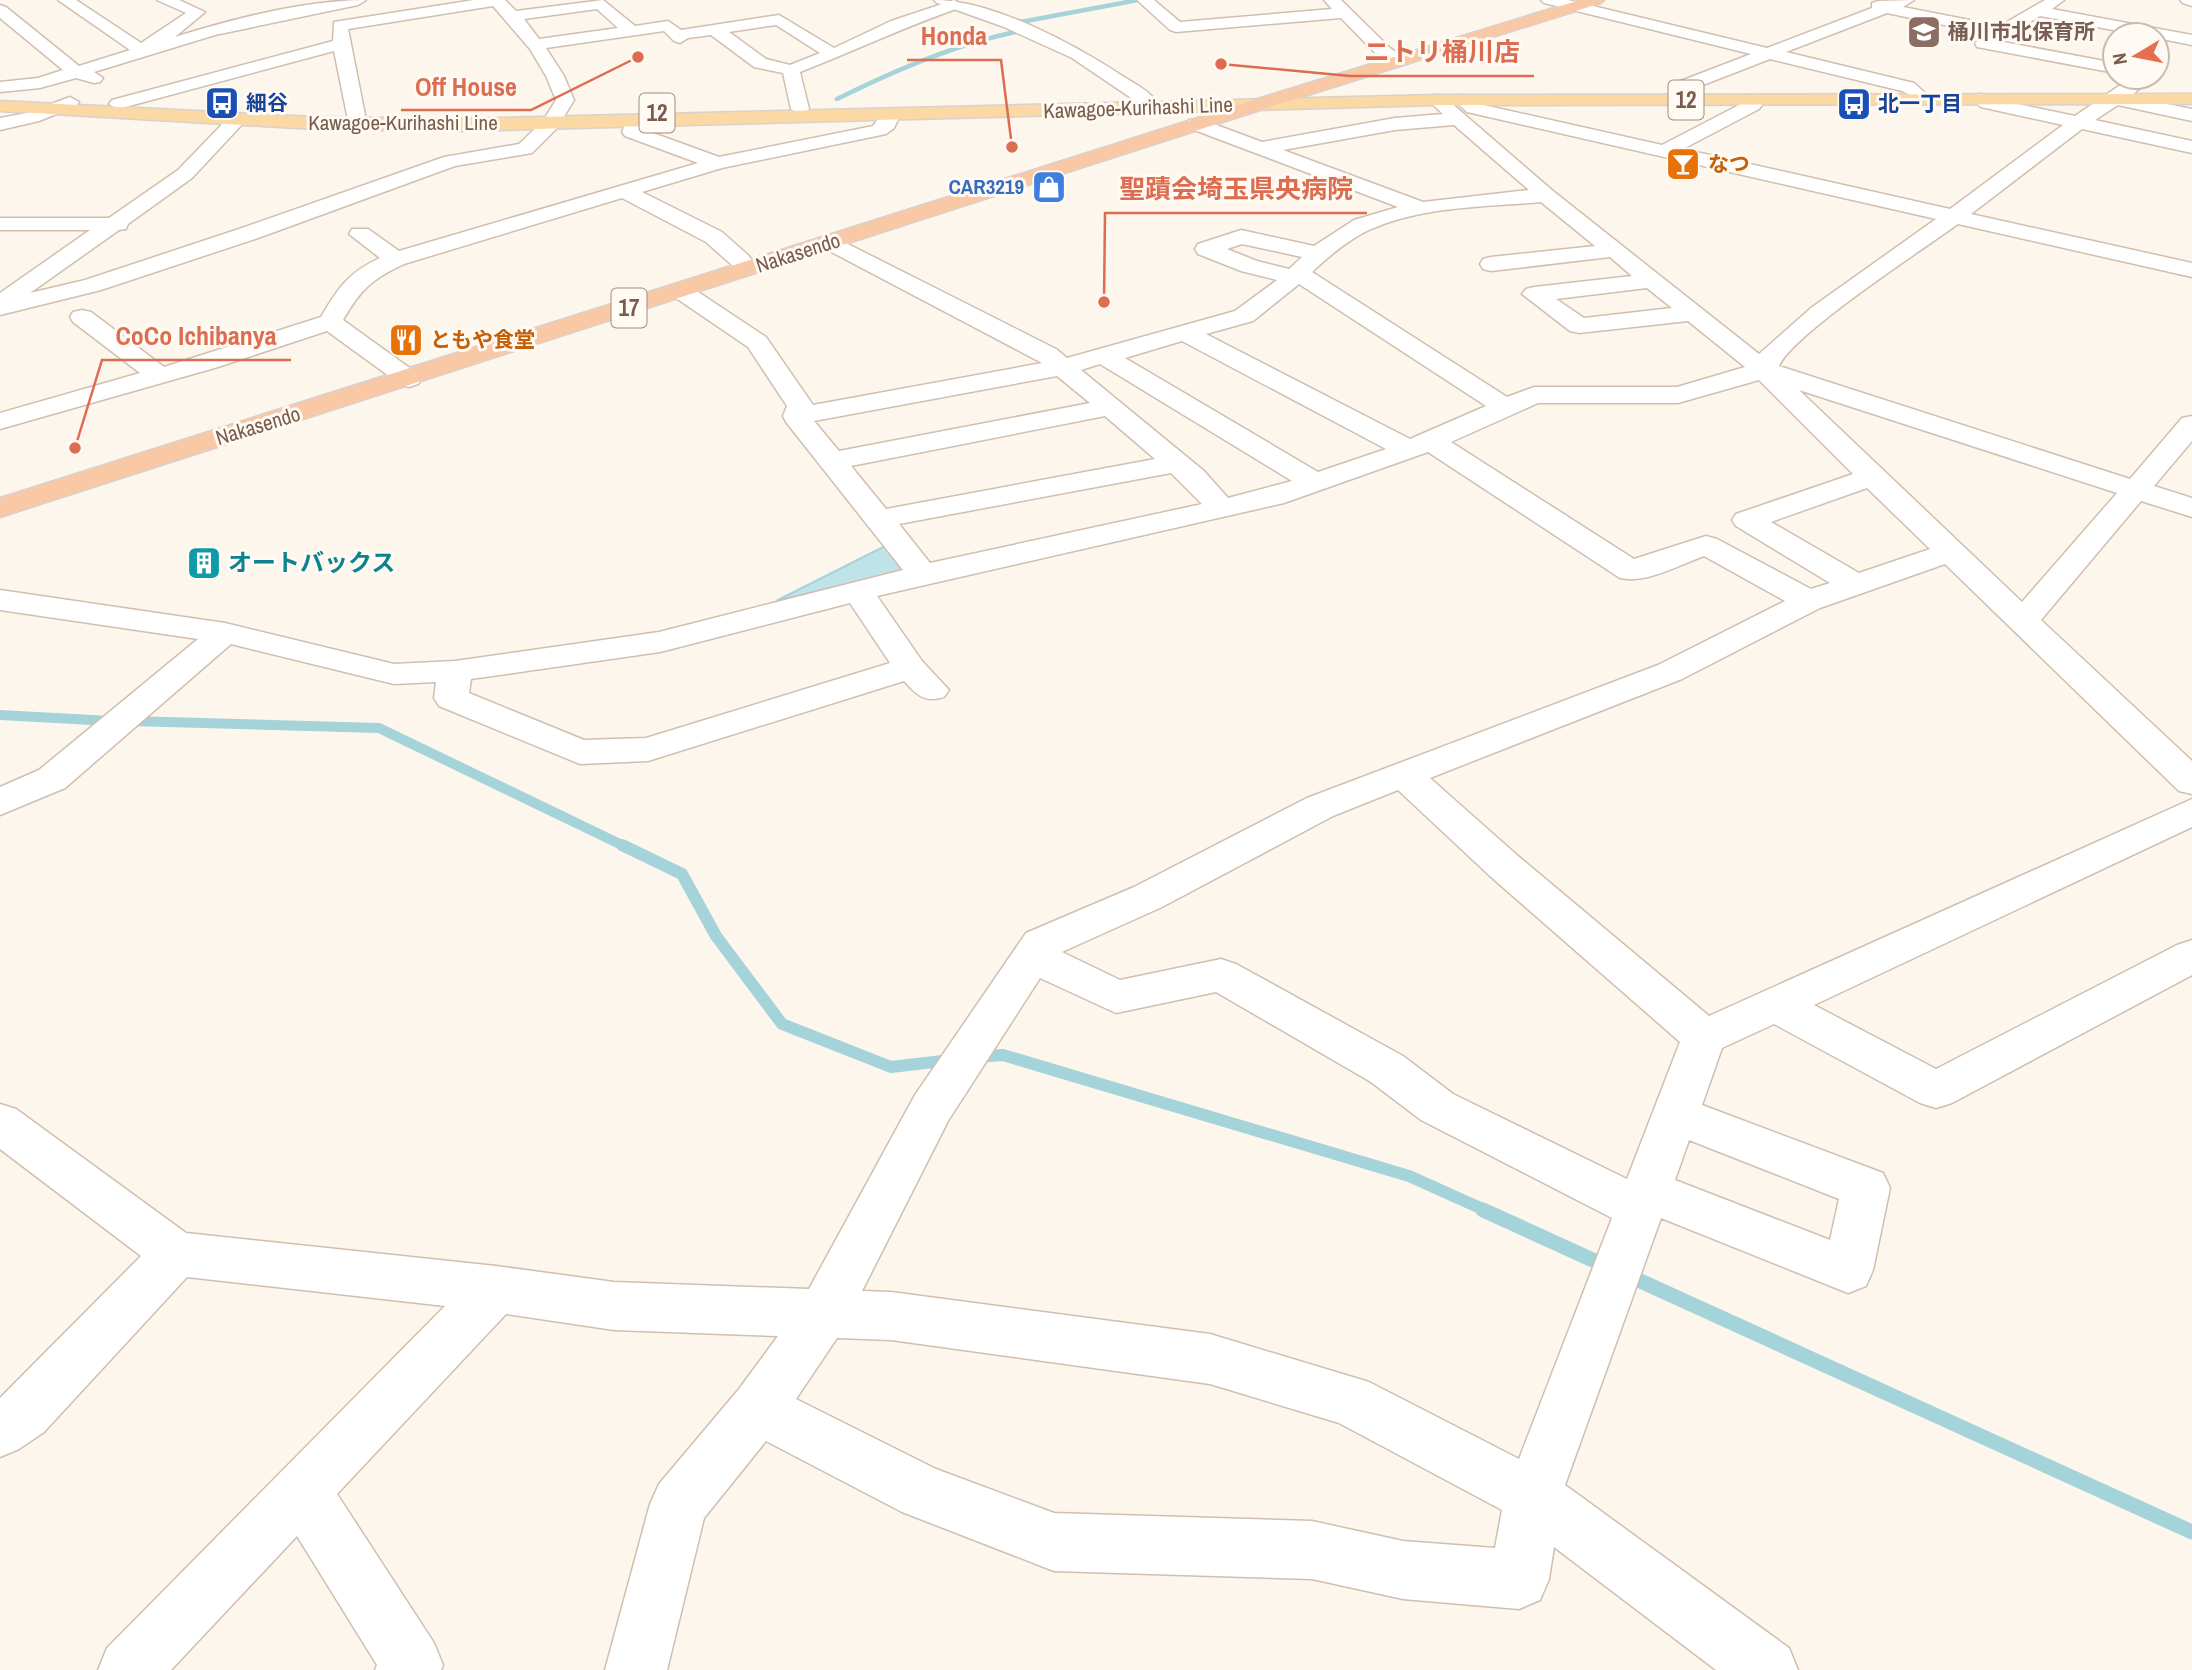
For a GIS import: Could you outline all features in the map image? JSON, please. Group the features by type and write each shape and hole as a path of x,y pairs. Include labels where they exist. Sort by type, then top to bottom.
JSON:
{"highway":[{"name":"Nakasendo","path":"1285,96 1564,2 1596,0"},
{"name":"Nakasendo","path":"0,491 681,291 1196,124 1251,101 1390,59"},
{"name":"Nakasendo","path":"0,508 400,372 1216,106"}],"main road":[{"path":"1390,59 1380,70 1381,79 1437,97"},
{"name":"Kawagoe-Kurihashi Line","path":"0,106 62,106 116,91 356,115 635,122 1216,106 1285,96 1437,97"},
{"name":"Kawagoe-Kurihashi Line","path":"0,98 62,106 346,124 552,120 800,109 1146,100 1915,92 2121,95 2192,99"},
{"name":"Kawagoe-Kurihashi Line","path":"1460,110 1748,100 1981,99 2192,92"},
{"path":"1068,110 1119,118 1127,127 1115,138"}],"street":[{"path":"66,0 141,50"},
{"path":"141,50 178,28 202,7 164,0"},
{"path":"0,87 40,82 211,31 358,0"},
{"path":"1145,0 1176,27 1345,13"},
{"path":"1332,0 1390,59"},
{"path":"1685,93 1679,88 1906,0"},
{"path":"2056,0 1983,43 2101,65"},
{"path":"0,306 93,285 355,197 451,161 525,149 552,120 565,100 563,88 513,16 496,1 340,25 341,44 356,115"},
{"path":"714,29 760,62 791,70 948,2 1010,24 1078,54 1146,100"},
{"path":"1564,2 1908,87 1915,92"},
{"path":"1862,2 2003,32"},
{"path":"513,16 600,4 631,31"},
{"path":"0,10 76,72 116,91 151,95 341,44"},
{"path":"2037,11 2191,38"},
{"path":"533,45 668,26 678,36 779,20 833,54"},
{"path":"2171,54 2191,38"},
{"path":"791,70 800,109"},
{"path":"1764,370 1772,353 1820,313 2078,123 2126,91"},
{"path":"2121,95 2192,115"},
{"path":"1437,97 1460,110 1546,195 1764,370 1872,477 2192,782"},
{"path":"1981,99 1987,103 2192,147"},
{"path":"1665,151 1753,105 1748,100"},
{"path":"0,124 62,106"},
{"path":"1260,148 1473,108 2192,270"},
{"path":"0,421 160,376 330,322 349,290 368,272 397,259 718,163 879,130 887,124 891,115"},
{"path":"0,306 185,174 239,118"},
{"path":"635,122 632,132 718,163"},
{"path":"1196,124 1422,209"},
{"path":"399,153 406,179"},
{"path":"349,172 355,197"},
{"path":"623,191 714,237 741,261"},
{"path":"796,416 1063,367 1244,316 1267,303 1318,254 1362,225 1422,209 1546,195"},
{"path":"0,224 118,224"},
{"path":"360,234 397,259"},
{"path":"1318,254 1241,237 1206,249 1249,266 1296,275 1506,408"},
{"path":"95,239 206,246"},
{"path":"830,242 1047,354 1194,477 1222,509"},
{"path":"1491,264 1616,250"},
{"path":"13,267 54,267"},
{"path":"1655,280 1534,294 1579,326 1695,313"},
{"path":"681,291 757,342 800,406 796,416"},
{"path":"82,317 160,376"},
{"path":"330,322 400,372"},
{"path":"1185,332 1420,446 1631,571 1706,545 1809,601"},
{"path":"216,333 243,350"},
{"path":"1104,356 1317,483"},
{"path":"0,600 225,633 394,674 455,671 660,642 923,574 1222,509 1317,483 1420,446 1534,395 1678,395 1764,370 2192,508"},
{"path":"833,461 1110,407"},
{"path":"796,416 923,574"},
{"path":"2023,621 2192,424"},
{"path":"879,519 1177,463"},
{"path":"1856,585 1747,520 1872,477"},
{"path":"636,1670 679,1504 758,1408 823,1315 931,1108 1041,944 1148,897 1320,807 1670,672 1809,601 1950,552"},
{"path":"455,671 452,698 580,752 648,749 921,679 858,591"},
{"path":"0,802 52,779 225,633"},
{"path":"1404,775 1504,866 1704,1037"},
{"path":"758,1408 922,1492 1054,1542 1312,1550 1403,1570 1519,1579 1533,1496 1704,1037 2192,812"},
{"path":"1033,956 1116,997 1221,975 1387,1069 1437,1107 1644,1200 1848,1270 1866,1188 1675,1115"},
{"path":"1777,1005 1936,1090 2192,957"},
{"path":"0,1123 176,1254 496,1289 614,1306 891,1316 1210,1359 1350,1400 1533,1496 1767,1670"},
{"path":"0,1430 25,1413 176,1254"},
{"path":"129,1670 496,1289"},
{"path":"302,1491 412,1665 406,1670"}],"water":[{"path":"889,544 906,570 776,601"}],"waterway":[{"path":"837,99 929,58 976,42 1025,30 1010,24 1138,0"},
{"path":"0,715 111,721"},
{"path":"130,721 379,728 626,847"},
{"path":"622,845 682,874 716,936 782,1024 891,1067 951,1060"},
{"path":"977,1057 1003,1055 1409,1176 1487,1211"},
{"path":"1483,1210 1606,1266"},
{"path":"1627,1275 2192,1532"}],"place":[{"name":"桶川市北保育所","path":"1924,32"},
{"name":"Off House","path":"638,57"},
{"name":"ニトリ桶川店","path":"1221,64"},
{"name":"細谷","path":"222,103"},
{"name":"北一丁目","path":"1854,104"},
{"name":"Honda","path":"1012,147"},
{"name":"なつ","path":"1683,164"},
{"name":"CAR3219","path":"1049,187"},
{"name":"聖蹟会埼玉県央病院","path":"1104,302"},
{"name":"ともや食堂","path":"406,340"},
{"name":"CoCo Ichibanya","path":"75,448"},
{"name":"オートバックス","path":"204,563"}]}
